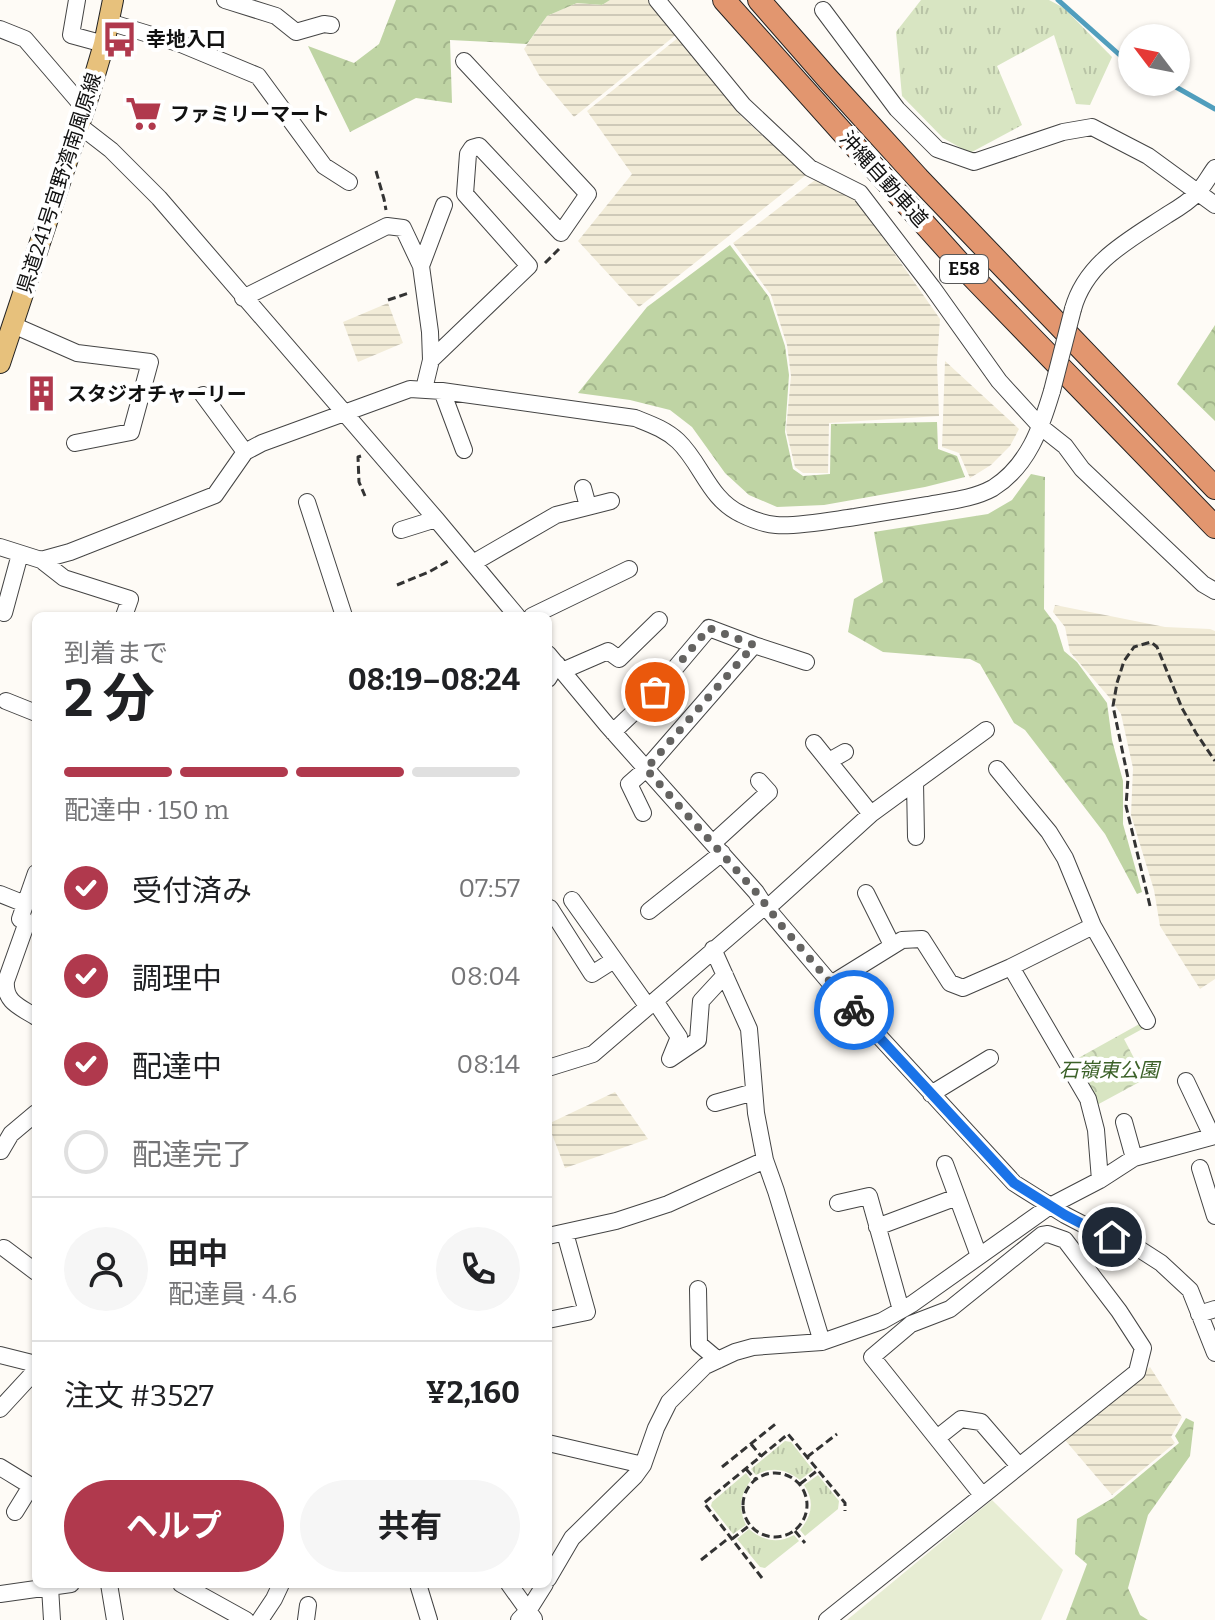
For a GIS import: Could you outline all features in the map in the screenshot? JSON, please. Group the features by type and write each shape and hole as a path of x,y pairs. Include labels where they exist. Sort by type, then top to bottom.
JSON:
{"highway":[{"name":"沖縄自動車道","path":"724,0 964,268 1215,527"},
{"name":"沖縄自動車道","path":"759,0 918,178 1215,488"}],"main road":[{"name":"県道241号宜野湾南風原線","path":"0,363 82,117 104,44 113,0"}],"street":[{"path":"77,0 71,35 104,44"},
{"path":"225,0 276,16 296,32 331,25"},
{"path":"657,0 743,105 810,168 860,193 999,381 1130,516 1203,584 1215,591"},
{"path":"823,10 897,109 937,149 974,162 1063,132 1092,127 1148,156 1215,205"},
{"path":"109,22 181,44 258,76 324,166 349,182"},
{"path":"0,29 25,39 82,117 159,198 514,612"},
{"path":"431,360 529,266 465,194 468,154 472,148 479,146 561,233 588,194 464,61"},
{"path":"41,560 70,552 215,495 245,452 342,412 410,389 635,418 657,426 679,442 727,507 753,520 777,526 969,497 993,487 1010,473 1026,454 1041,427 1076,299 1087,278 1101,262 1129,240 1185,204 1215,168"},
{"path":"421,266 444,205"},
{"path":"243,298 387,226 403,228 421,266 433,390 464,450"},
{"path":"13,325 77,353 150,362 131,432 75,443"},
{"path":"203,395 245,452"},
{"path":"583,488 588,506"},
{"path":"468,558 556,515 611,501"},
{"path":"307,502 343,612"},
{"path":"401,530 436,519"},
{"path":"0,547 41,560 64,578 130,599 125,612"},
{"path":"4,613 20,554"},
{"path":"540,612 629,569"},
{"path":"659,620 619,659 608,651 552,667 756,892 831,984 1014,1183 1090,1228 1133,1245 1161,1263 1190,1290 1207,1312 1215,1353"},
{"path":"613,732 655,692 709,628 806,662"},
{"path":"643,813 629,784 646,769 754,645"},
{"path":"6,701 32,711"},
{"path":"552,1067 593,1054 713,949 774,902 871,814 986,730"},
{"path":"814,743 871,814"},
{"path":"829,761 845,752"},
{"path":"997,769 1049,832 1065,858 1093,926 1147,1021"},
{"path":"915,782 916,837"},
{"path":"649,911 717,848 769,791"},
{"path":"32,884 20,919 32,924 6,981 5,991 11,1002 32,1015"},
{"path":"866,893 892,945"},
{"path":"0,894 25,904"},
{"path":"572,900 614,960 679,1037 670,1059 698,1040 701,1001 725,975"},
{"path":"552,911 592,974 614,960"},
{"path":"831,984 902,940 922,939 950,983 963,988 1093,926"},
{"path":"713,949 749,1029 756,1113 765,1160 822,1342"},
{"path":"1011,967 1088,1099 1096,1130 1100,1180"},
{"path":"931,1094 990,1058"},
{"path":"552,1573 572,1538 635,1476 643,1465 669,1402 705,1366 753,1347 822,1342 882,1321 1050,1206 1134,1158 1213,1136 1186,1081"},
{"path":"715,1103 754,1092"},
{"path":"0,1151 11,1134 32,1116"},
{"path":"1124,1122 1134,1158"},
{"path":"552,1319 587,1312 556,1234 616,1221 668,1204 765,1160"},
{"path":"945,1164 979,1256"},
{"path":"1200,1168 1215,1216"},
{"path":"838,1203 869,1196 901,1310"},
{"path":"877,1227 957,1197"},
{"path":"827,1620 1137,1372 1143,1348 1065,1240 1048,1234 1042,1235 950,1309 911,1324 872,1357 982,1495"},
{"path":"4,1248 32,1269"},
{"path":"698,1289 699,1344 718,1360"},
{"path":"0,1355 32,1363"},
{"path":"0,1409 32,1374"},
{"path":"937,1438 961,1419 981,1422 1019,1466"},
{"path":"552,1444 643,1465"},
{"path":"0,1467 31,1486 15,1512"},
{"path":"0,1594 43,1588"},
{"path":"50,1588 52,1620"},
{"path":"110,1588 115,1620"},
{"path":"188,1588 246,1620"},
{"path":"260,1620 279,1588"},
{"path":"419,1588 429,1620"},
{"path":"511,1588 527,1617"},
{"path":"527,1617 544,1588"}],"path":[{"path":"376,171 387,226"},
{"path":"529,266 546,263 560,248 561,233"},
{"path":"388,300 424,289"},
{"path":"365,496 359,482 358,457 377,451"},
{"path":"397,585 468,558"},
{"path":"1150,906 1126,806 1128,778 1113,706 1124,661 1134,647 1151,642 1157,647 1182,708 1215,761"},
{"path":"722,1467 778,1422"},
{"path":"762,1578 704,1503 788,1434 845,1503 845,1511"},
{"path":"807,1457 837,1434"},
{"path":"751,1444 761,1456"},
{"path":"746,1469 756,1480"},
{"path":"800,1484 818,1470"},
{"path":"770,1473 781,1473 800,1484 808,1503 807,1513 795,1531 776,1538 765,1536 750,1525 743,1503 746,1492 756,1480 770,1473"},
{"path":"701,1560 750,1525"},
{"path":"795,1531 805,1543"}],"shaded area":[{"path":"610,0 652,0 677,34 574,117 540,77 524,49 547,16 577,3 602,5"},
{"path":"679,37 741,116 806,175 639,307 578,241 632,174 587,111"},
{"path":"815,180 857,200 940,319 937,362 939,416 829,423 828,473 803,473 795,467 786,430 791,376 787,345 771,295 733,243"},
{"path":"388,303 403,343 358,362 343,322"},
{"path":"945,361 1019,429 1010,446 991,465 970,478 959,453 942,447"},
{"path":"1055,605 1165,627 1215,631 1215,979 1200,989 1160,926 1154,890 1131,815 1133,768 1121,714 1070,652 1065,627 1053,612"},
{"path":"615,1092 648,1139 565,1168 552,1134 552,1122"},
{"path":"1150,1367 1182,1417 1171,1437 1175,1443 1112,1495 1065,1440"}],"green space":[{"path":"396,0 610,0 602,5 577,3 547,16 527,44 450,40 452,103 416,98 350,132 308,46 354,63 379,44"},
{"path":"921,0 1049,0 1064,8 1112,57 1090,105 1076,104 1054,35 997,66 1022,125 970,153 943,138 902,96 896,32"},
{"path":"730,245 769,297 785,346 789,375 785,432 793,469 803,476 830,474 831,424 937,422 938,449 957,456 965,477 824,505 777,507 749,495 725,473 692,427 670,410 630,400 578,393 647,307"},
{"path":"1215,325 1215,421 1177,384"},
{"path":"1031,474 1045,477 1044,609 1056,625 1064,651 1077,662 1107,703 1112,740 1123,781 1123,824 1142,892 1137,894 1105,834 1025,730 1014,723 980,664 970,659 883,652 848,632 854,599 883,582 874,532 988,514 1012,500"},
{"name":"石嶺東公園","path":"1152,1017 1155,1022 1124,1039 1145,1079 1095,1106 1073,1061"},
{"path":"1186,1418 1194,1422 1190,1456 1148,1515 1128,1588 1140,1615 1148,1620 1066,1620 1087,1564 1075,1554 1077,1519 1113,1498 1179,1443 1175,1436"},
{"path":"785,1441 791,1442 813,1470 800,1480 779,1470 756,1475 751,1469"},
{"path":"746,1473 751,1480 741,1502 746,1525 733,1534 711,1506"},
{"path":"818,1475 839,1501 838,1509 805,1536 800,1530 811,1503 804,1485"},
{"path":"992,1500 1063,1570 1041,1620 847,1620"},
{"path":"749,1529 765,1539 782,1540 794,1535 799,1541 765,1568 760,1567 737,1539"}],"waterway":[{"path":"1058,0 1118,53"},
{"path":"1190,95 1215,109"}],"way so far":[{"path":"655,692 709,628 754,645 646,769 756,892 854,1010"}],"place":[{"name":"幸地入口","path":"120,39"},
{"name":"ファミリーマート","path":"144,114"},
{"name":"スタジオチャーリー","path":"41,394"}],"route":[{"path":"854,1010 1014,1183 1065,1215 1112,1237"}]}
